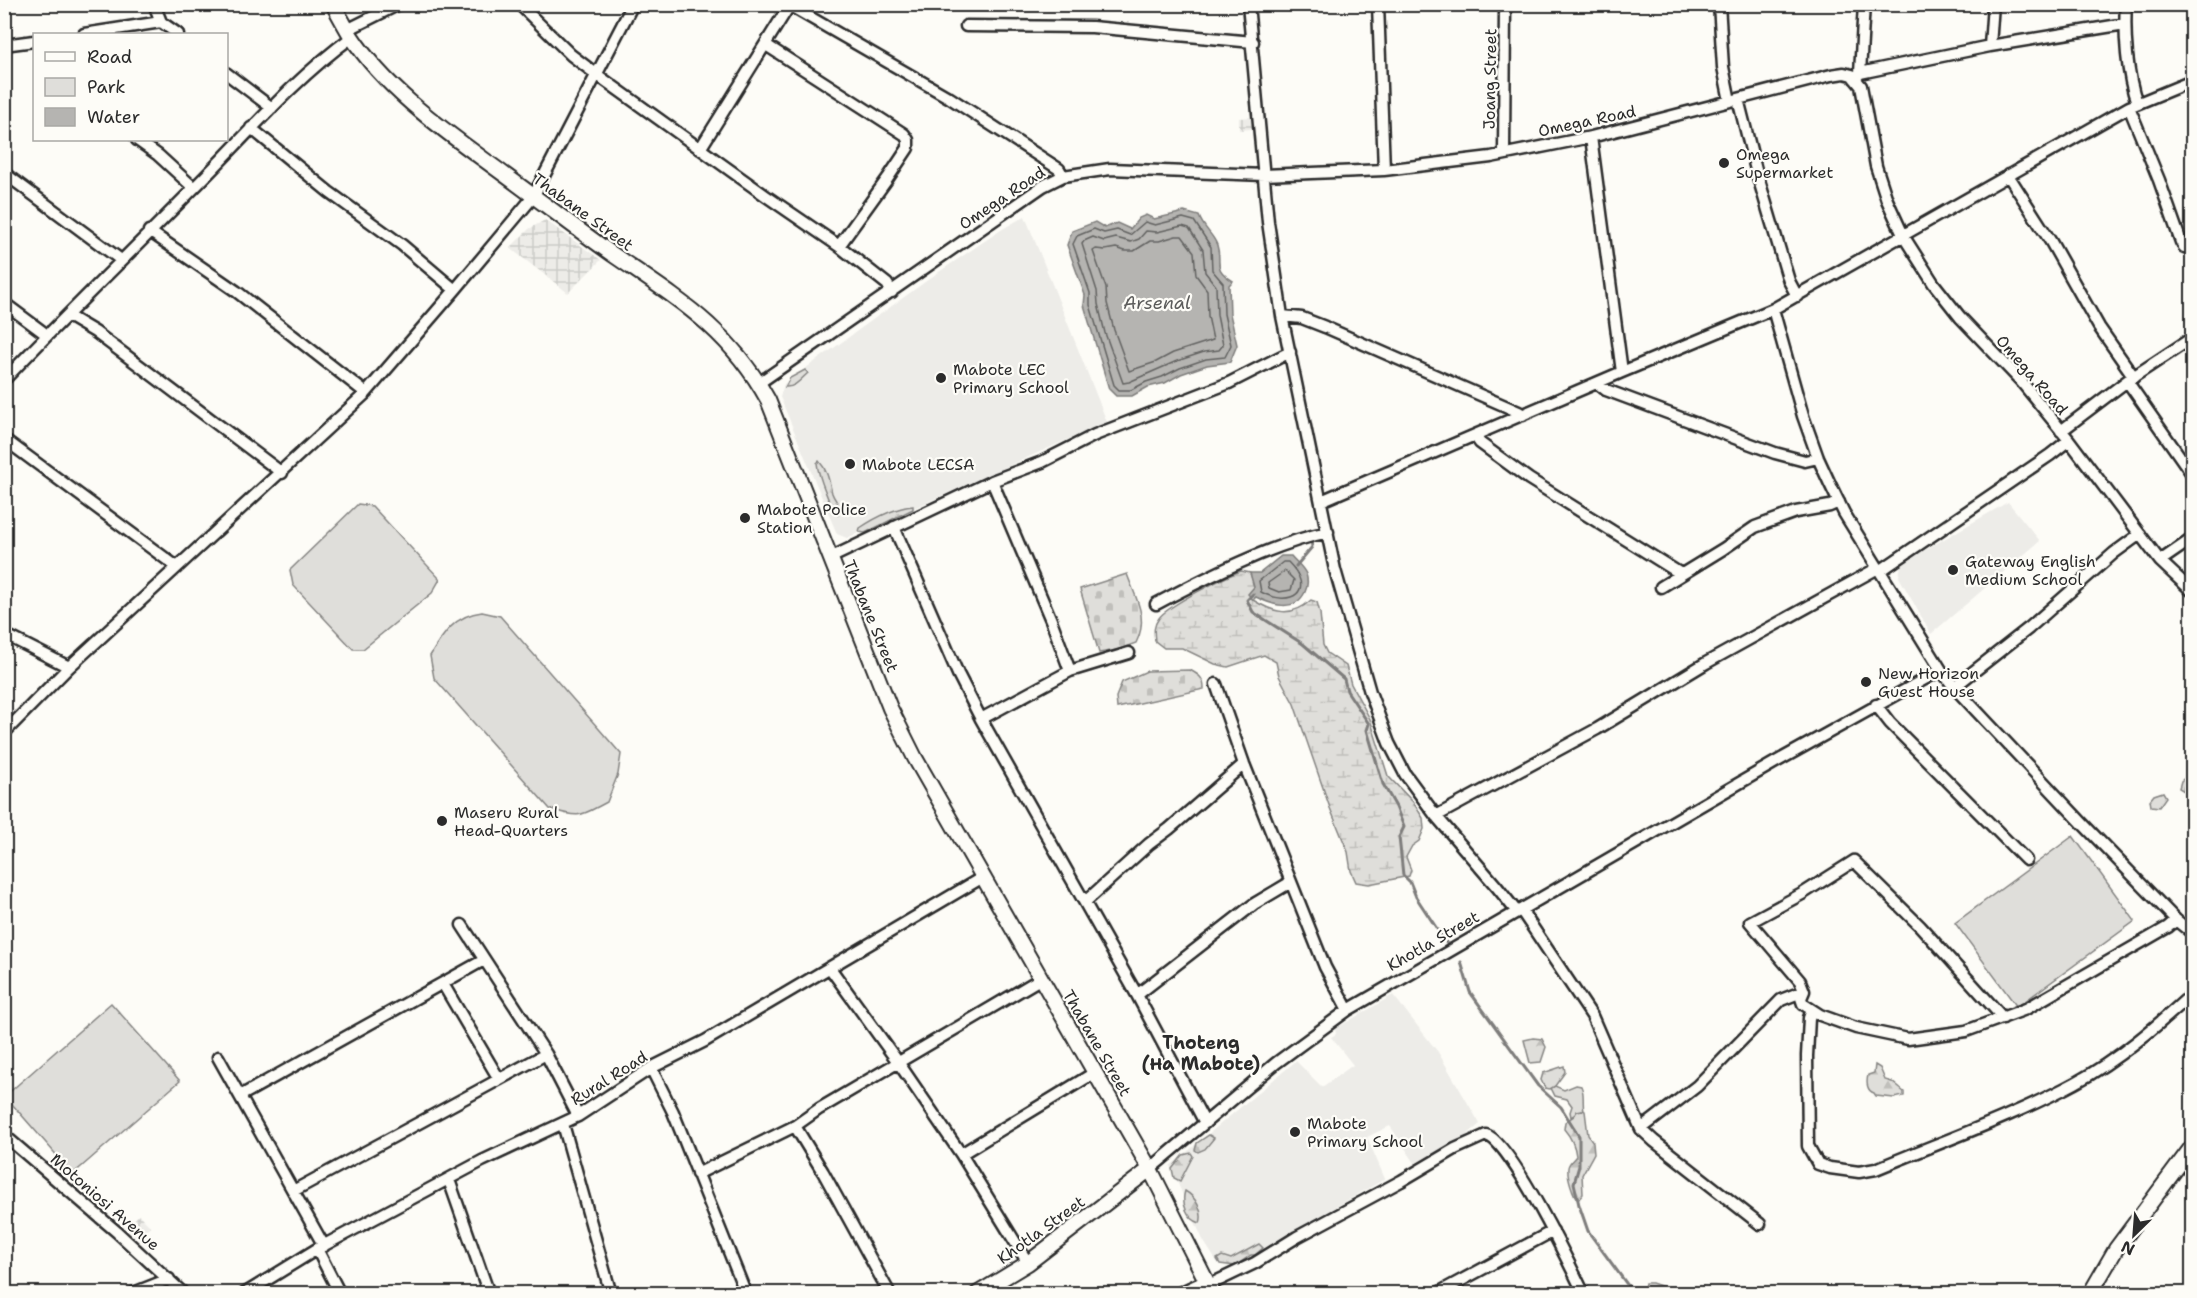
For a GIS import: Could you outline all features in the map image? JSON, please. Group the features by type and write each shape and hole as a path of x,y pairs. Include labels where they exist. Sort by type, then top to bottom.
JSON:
{"street":[{"path":"154,4 161,22 177,33"},
{"name":"Thabane Street","path":"333,4 350,33 395,87 409,100 533,197 693,310 723,337 759,383 768,400 890,708 915,758 1150,1168 1210,1286"},
{"path":"4,380 251,128 350,33 399,4"},
{"path":"519,4 571,55 838,246 887,284 892,292"},
{"path":"4,733 69,667 366,393 455,290 533,197 633,4"},
{"path":"1248,4 1268,222 1282,316 1335,570 1370,692 1389,743 1405,774 1436,816 1519,911 1592,1016 1641,1128 1654,1142 1760,1224"},
{"path":"1378,4 1384,170"},
{"name":"Joang Street","path":"1504,154 1505,4"},
{"path":"1719,4 1723,67 1789,281 1797,296"},
{"path":"1864,4 1857,76 1990,46 2125,24"},
{"path":"1990,46 1993,4"},
{"path":"2126,4 2125,24 2133,105 2181,242 2184,248 2190,250 2193,248"},
{"path":"700,149 766,45 788,5 950,98 1059,169 1063,176"},
{"path":"90,33 161,22"},
{"path":"966,26 1092,27 1252,42"},
{"path":"4,45 33,41"},
{"path":"766,45 904,134 908,140 908,148 894,170 838,246"},
{"name":"Omega Road","path":"759,383 1043,186 1063,176 1110,169 1264,176 1384,170 1504,154 1591,137 1844,73 1857,76 1861,86 1878,174 1887,200 1904,237 1934,284 1960,317 2020,380 2069,440 2160,561 2193,591"},
{"path":"228,75 272,108"},
{"path":"1322,501 1773,309 1904,237 2133,105 2193,81"},
{"path":"251,128 329,192 402,245 455,290"},
{"path":"1591,137 1622,372"},
{"path":"138,141 158,154 194,188"},
{"path":"4,173 121,260"},
{"path":"2008,175 2051,242 2130,379 2193,474"},
{"path":"149,231 236,291 366,393"},
{"path":"4,303 47,335"},
{"path":"1773,309 1803,416 1818,458 1839,502 1941,670 1954,687 2083,824 2176,920 2193,933"},
{"path":"68,316 94,332 282,472"},
{"path":"1282,316 1302,318 1325,327 1523,415"},
{"path":"2061,431 2130,379 2193,338"},
{"path":"830,558 992,481 1042,462 1104,432 1228,383 1290,352"},
{"path":"1597,383 1605,390 1767,451 1806,461 1818,458"},
{"path":"1475,436 1480,443 1529,479 1681,574"},
{"path":"4,439 177,567"},
{"path":"1436,816 1597,729 1706,663 1879,569 2069,440"},
{"path":"992,481 1070,671"},
{"path":"1661,587 1755,527 1797,512 1830,506 1839,502"},
{"path":"894,527 958,674 981,719 1137,995 1205,1123"},
{"path":"1156,604 1249,559 1328,532"},
{"path":"1954,687 2029,628 2114,553 2140,534"},
{"path":"2160,561 2193,539"},
{"path":"4,634 69,667"},
{"path":"981,719 1070,671 1129,652"},
{"name":"Khotla Street","path":"977,1293 1028,1263 1150,1168 1276,1063 1348,1010 1876,705 1941,670"},
{"path":"1216,684 1244,764 1325,968 1348,1010"},
{"path":"1876,705 1890,723 2026,860"},
{"path":"1084,902 1244,764"},
{"path":"2002,1017 1920,926 1854,861 1802,894 1750,922 1800,981 1804,991 1801,998 1803,1004 1856,1028 1908,1039 1966,1031 2026,1010 2168,927 2176,920"},
{"name":"Rural Road","path":"244,1293 321,1248 482,1161 578,1116 651,1068 705,1041 983,877"},
{"path":"1137,995 1254,904 1291,882"},
{"path":"462,925 546,1054 578,1116"},
{"path":"240,1096 484,960"},
{"path":"830,968 961,1154 1028,1263"},
{"path":"697,1174 795,1126 819,1108 1040,979"},
{"path":"443,984 499,1079"},
{"path":"1641,1128 1697,1086 1781,1000 1804,991"},
{"path":"1812,1010 1809,1018 1807,1056 1808,1146 1818,1164 1859,1172 1885,1166 2011,1113 2076,1082 2118,1056 2193,994"},
{"path":"294,1190 546,1054"},
{"path":"218,1056 294,1190 340,1293"},
{"path":"651,1068 673,1112 746,1293"},
{"path":"961,1154 1094,1072"},
{"path":"563,1124 611,1293"},
{"path":"795,1126 890,1293"},
{"name":"Motoniosi Avenue","path":"4,1135 184,1293"},
{"path":"1177,1293 1210,1286 1255,1263 1455,1149 1486,1135 1491,1136 1501,1146 1554,1231 1584,1293"},
{"path":"2090,1293 2116,1249 2193,1147"},
{"path":"449,1180 489,1293"},
{"path":"1436,1293 1450,1290 1554,1231"},
{"path":"131,1293 169,1279"}],"shaded area":[{"path":"1251,117 1252,129 1239,130 1239,118"},
{"name":"Mabote LEC Primary School","path":"1025,216 1107,422 847,538 837,534 780,397 784,384 936,274"},
{"path":"545,220 601,260 568,293 510,248 529,229"},
{"name":"Gateway English Medium School","path":"2008,502 2040,541 1931,634 1899,577 1901,564"},
{"name":"Mabote Primary School","path":"1393,995 1438,1052 1480,1124 1462,1139 1415,1163 1390,1126 1367,1137 1385,1179 1232,1266 1217,1262 1203,1240 1170,1166 1296,1061 1322,1087 1353,1065 1331,1037 1336,1034 1335,1029"},
{"path":"139,1215 150,1226 138,1238 126,1227"}],"green space":[{"path":"805,370 808,373 798,383 785,387 790,378"},
{"path":"819,461 826,472 832,493 839,506 838,515 832,512 818,470"},
{"path":"358,504 372,506 440,579 432,593 363,649 353,649 293,585 290,570"},
{"path":"913,506 913,509 865,533 859,532 860,528 885,514"},
{"path":"1241,571 1250,573 1255,587 1253,600 1268,608 1283,612 1304,606 1311,600 1317,602 1323,645 1327,653 1346,666 1351,684 1370,719 1388,776 1413,802 1423,818 1424,829 1419,841 1412,846 1406,857 1411,870 1409,876 1369,884 1356,882 1351,871 1348,852 1330,808 1294,704 1279,676 1276,662 1264,655 1228,667 1215,664 1182,648 1164,648 1155,641 1156,624 1164,613 1197,592"},
{"path":"1127,574 1140,608 1140,634 1136,643 1117,650 1099,653 1080,589"},
{"path":"482,612 500,616 621,754 618,774 607,802 575,815 550,809 434,678 430,656 440,640 457,621"},
{"path":"1190,670 1200,677 1204,689 1117,708 1116,697 1122,682 1147,671"},
{"path":"2192,772 2192,792 2189,794 2179,788 2181,781"},
{"path":"2163,792 2166,797 2159,807 2151,806 2150,800 2154,795"},
{"path":"2073,836 2135,921 2017,1007 1955,923"},
{"path":"111,1003 180,1081 73,1174 5,1096"},
{"path":"1542,1039 1546,1047 1541,1062 1530,1063 1524,1040"},
{"path":"1875,1065 1880,1068 1885,1080 1892,1082 1904,1092 1904,1096 1894,1098 1876,1096 1868,1089 1868,1075 1874,1073"},
{"path":"1564,1066 1565,1072 1555,1086 1550,1089 1545,1088 1541,1080 1543,1073"},
{"path":"1576,1085 1581,1086 1582,1089 1584,1111 1571,1117 1572,1106 1567,1099 1555,1096 1551,1088 1555,1086 1564,1090"},
{"path":"1577,1111 1585,1111 1588,1135 1593,1142 1594,1153 1582,1175 1583,1194 1578,1200 1572,1190 1568,1171 1569,1165 1576,1156 1572,1141 1564,1129 1565,1122"},
{"path":"1209,1135 1214,1138 1205,1149 1198,1152 1195,1150 1197,1143"},
{"path":"1191,1153 1193,1156 1180,1181 1174,1178 1172,1169 1183,1155"},
{"path":"1185,1191 1198,1205 1201,1214 1200,1223 1195,1221 1186,1210"},
{"path":"1259,1244 1263,1248 1235,1266 1220,1264 1217,1259 1222,1256 1231,1259"},
{"path":"1645,1283 1673,1290 1674,1293 1646,1293"}],"water":[{"name":"Arsenal","path":"1184,212 1199,216 1217,245 1222,272 1233,281 1229,285 1230,314 1237,345 1230,362 1207,365 1181,374 1132,396 1116,396 1109,389 1084,305 1085,295 1067,245 1072,231 1095,222 1105,228 1117,223 1130,229 1139,218 1146,215 1154,219"},
{"path":"1281,556 1291,556 1305,571 1307,588 1301,599 1289,605 1269,603 1256,597 1253,600 1248,594 1254,587 1250,573 1260,573"}],"waterway":[{"path":"1296,566 1312,547 1311,540"},
{"path":"1253,594 1247,600 1253,612 1303,644 1344,679 1347,691 1369,724 1367,730 1383,784 1404,827 1399,837 1403,875 1410,882 1416,897 1447,944"},
{"path":"1461,962 1470,992 1538,1086 1561,1107 1579,1136 1579,1166 1574,1183 1588,1231 1634,1294"}],"place":[{"name":"Omega Supermarket","path":"1724,163"},
{"name":"Mabote LEC Primary School","path":"941,378"},
{"name":"Mabote LECSA","path":"850,464"},
{"name":"Mabote Police Station","path":"745,518"},
{"name":"Gateway English Medium School","path":"1953,570"},
{"name":"New Horizon Guest House","path":"1866,682"},
{"name":"Maseru Rural Head-Quarters","path":"442,821"},
{"name":"Mabote Primary School","path":"1295,1132"}],"district":[{"name":"Thoteng (Ha Mabote)","path":"1201,1053"}]}
